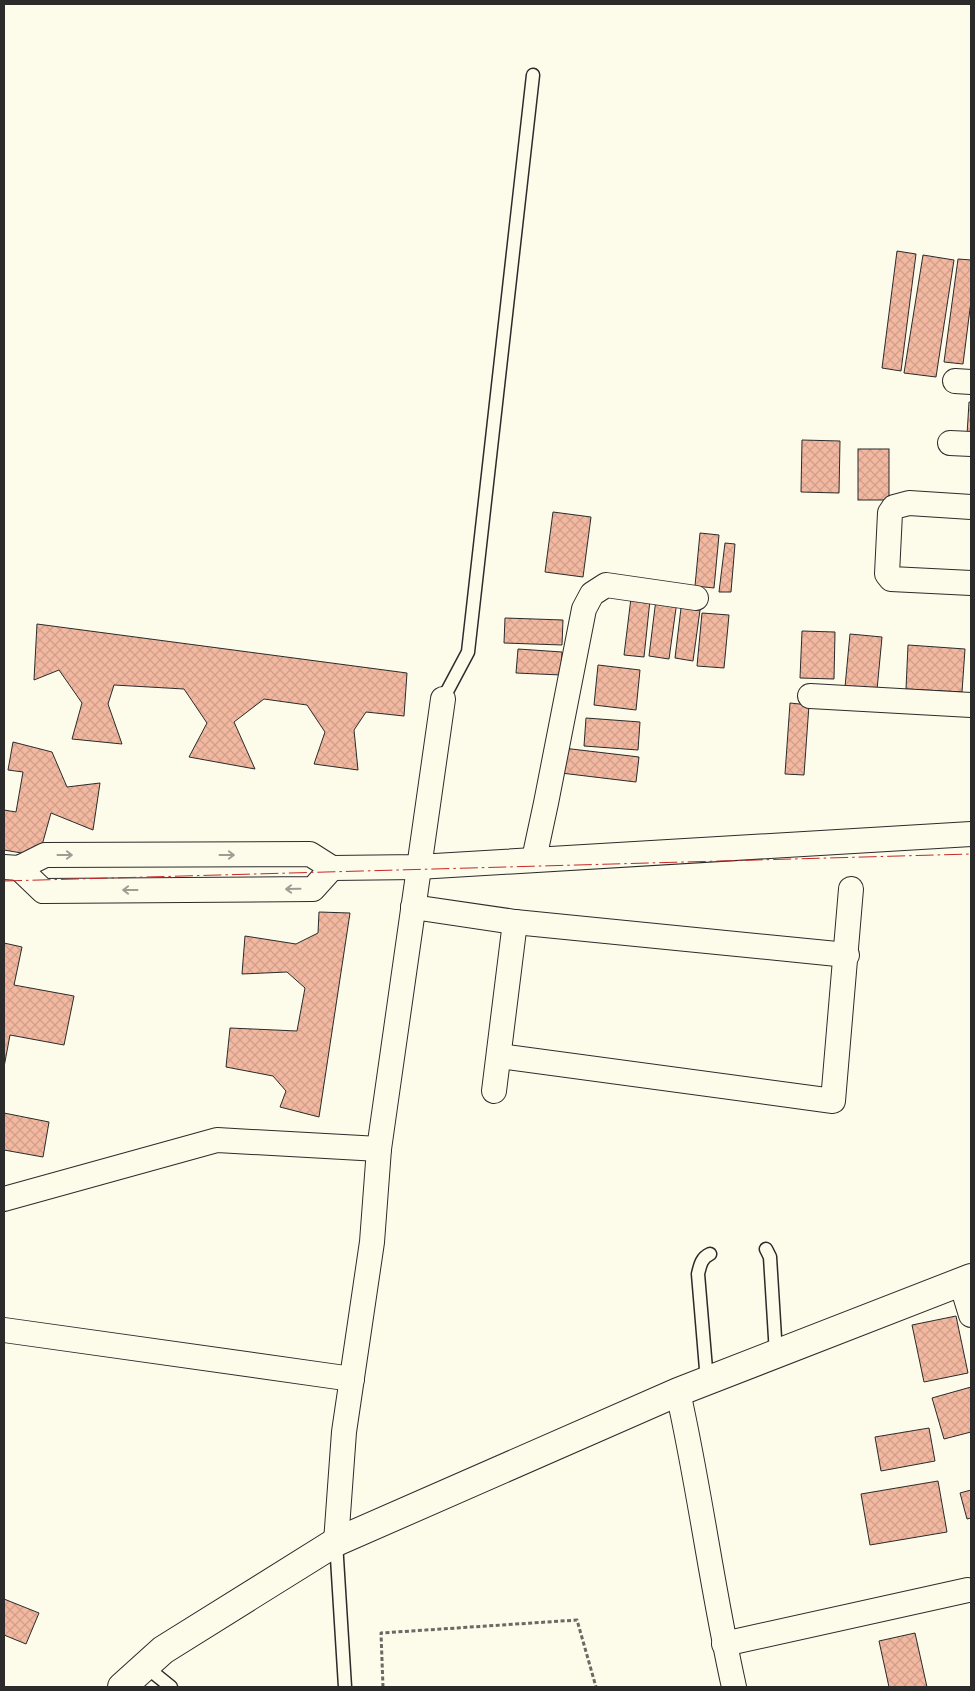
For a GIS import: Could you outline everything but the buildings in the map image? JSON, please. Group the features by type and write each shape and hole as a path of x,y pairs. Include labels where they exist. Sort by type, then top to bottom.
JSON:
{"main road":[{"path":"122,1687 163,1650 336,1542 678,1392 966,1280"}],"street":[{"path":"971,507 909,503 894,507 890,513 887,574 891,579 971,583"},
{"path":"534,859 584,609 592,594 606,585 696,598"},
{"path":"810,696 971,705"},
{"path":"336,1542 344,1432 372,1242 379,1149 418,867 444,699"},
{"path":"11,868 45,855 310,854 332,868 418,867 971,834"},
{"path":"11,868 43,891 52,891 313,889 332,868"},
{"path":"499,1056 833,1101 851,889"},
{"path":"413,907 515,922 846,955"},
{"path":"494,1091 515,922"},
{"path":"4,1199 217,1140 379,1149"},
{"path":"966,1280 971,1315"},
{"path":"4,1330 352,1379"},
{"path":"678,1392 690,1442 724,1644 734,1687"},
{"path":"724,1644 968,1590"}],"lane":[{"path":"444,699 468,652 533,75"},
{"path":"766,1249 770,1257 776,1354"},
{"path":"707,1381 698,1274 701,1262 705,1256 710,1254"},
{"path":"336,1542 344,1687"},
{"path":"145,1666 170,1687"}],"path":[{"path":"383,1687 381,1633 576,1620 596,1687"}],"power":[{"path":"4,881 971,854"}]}
